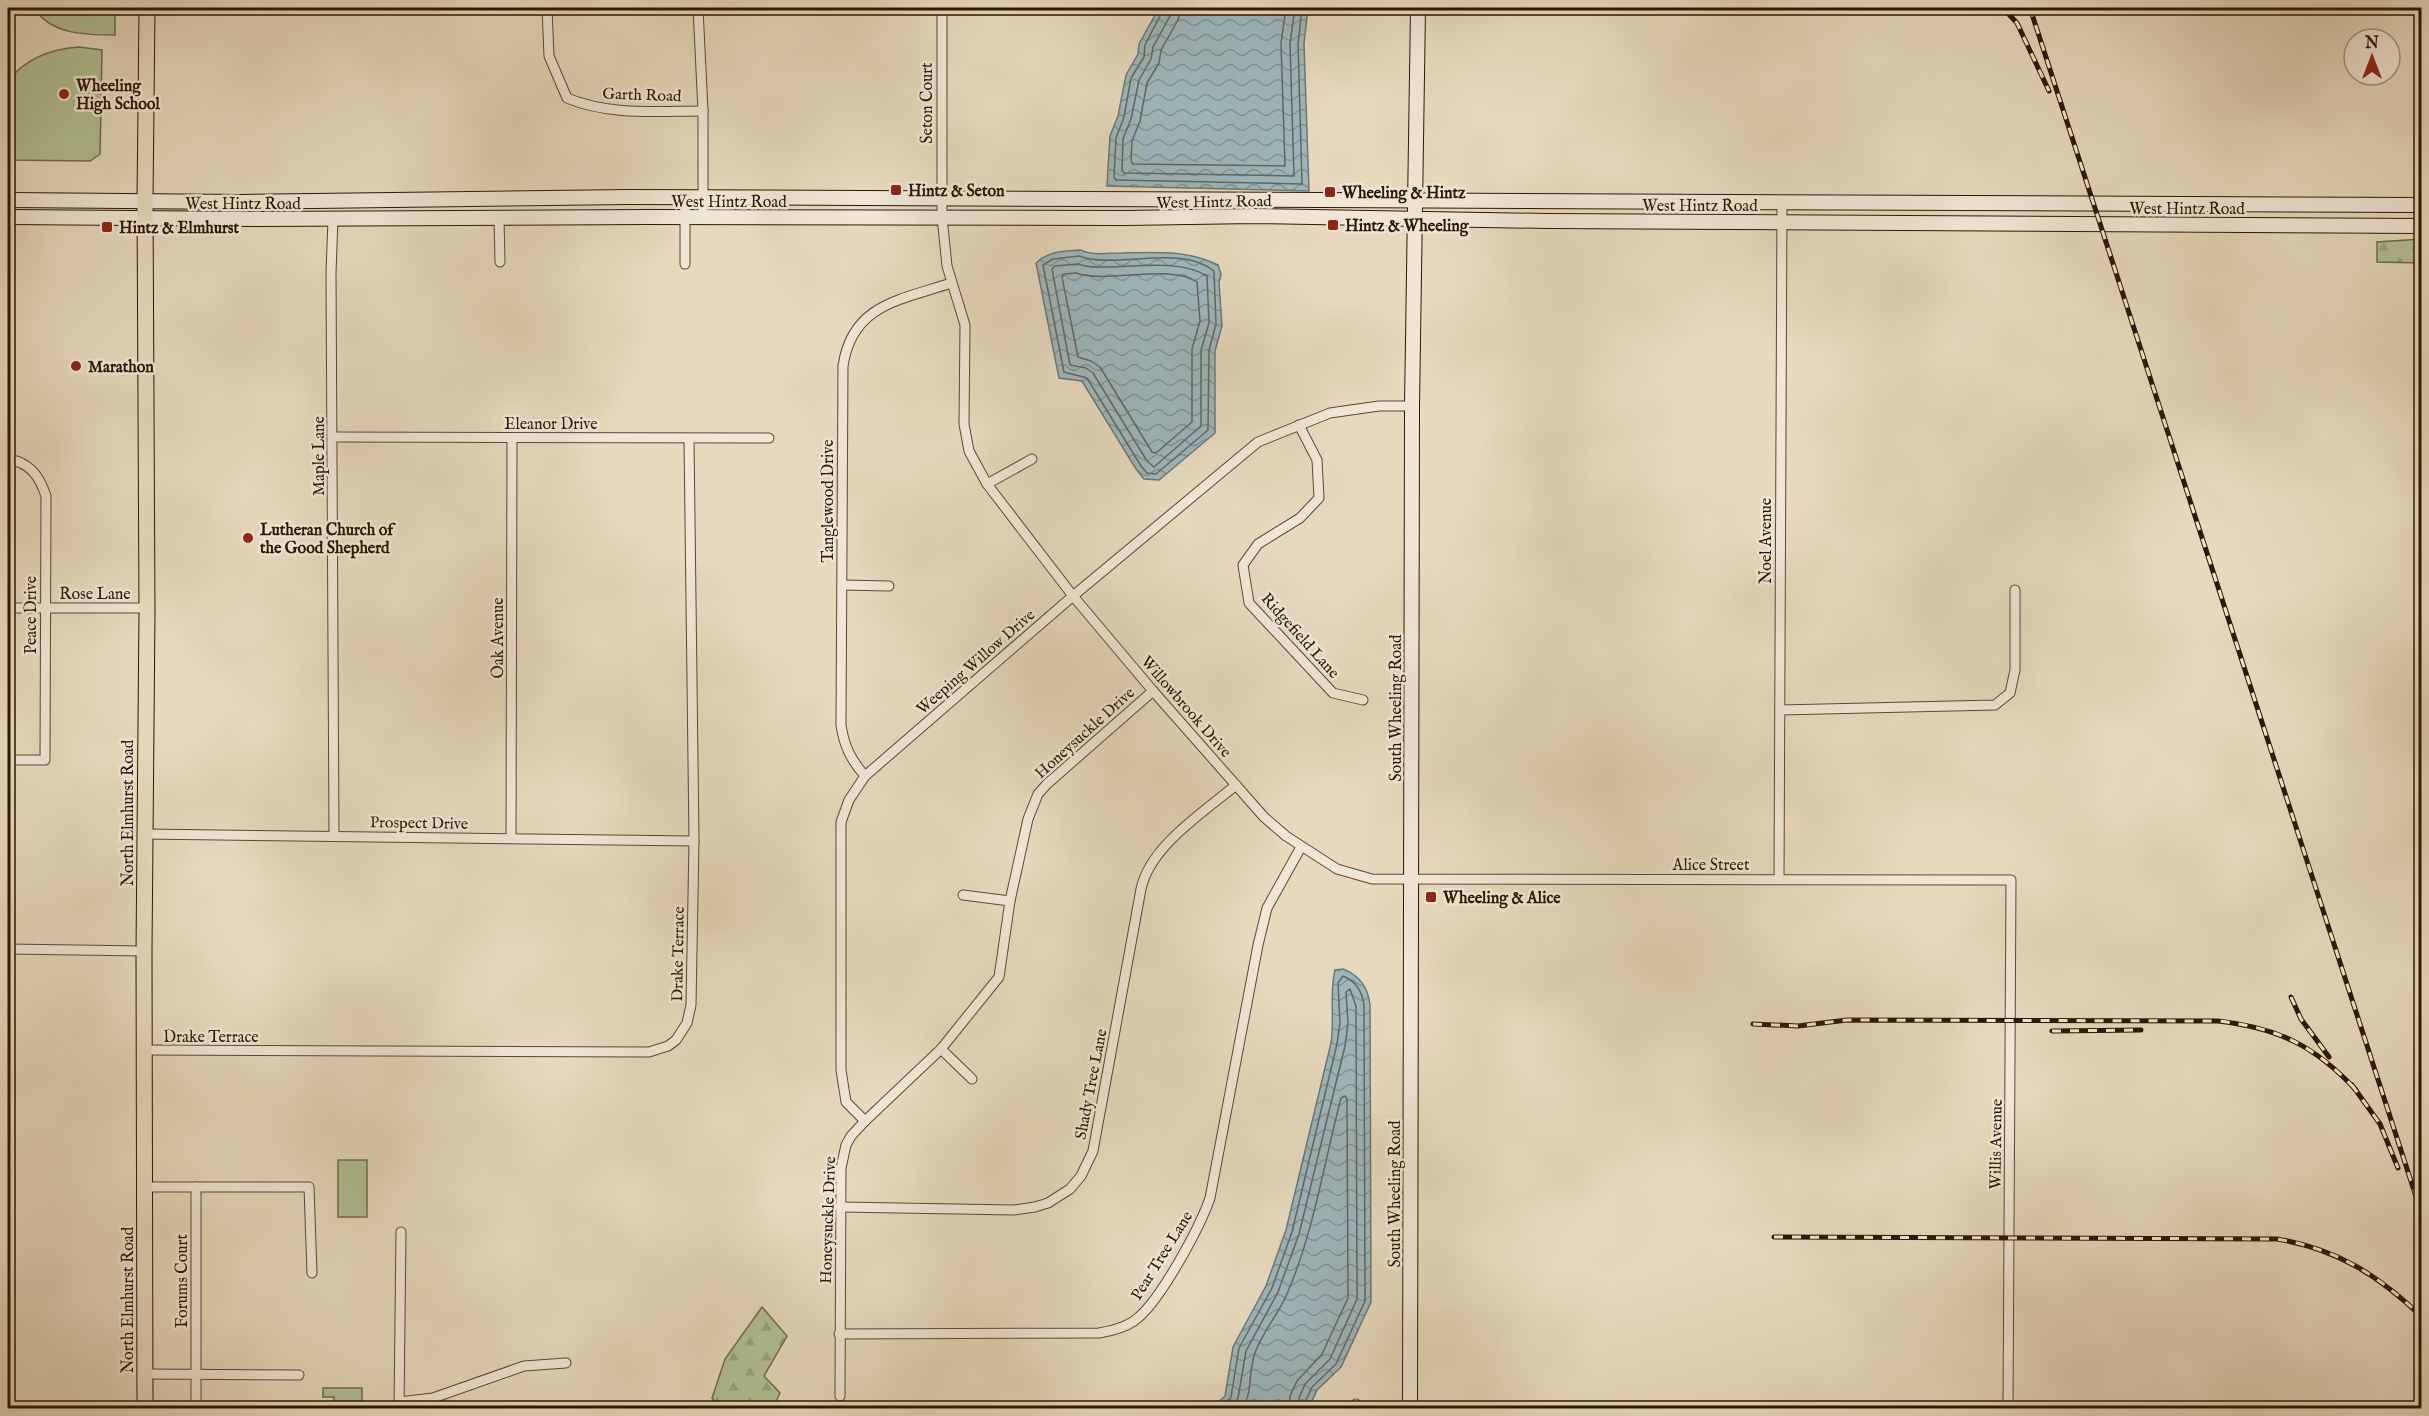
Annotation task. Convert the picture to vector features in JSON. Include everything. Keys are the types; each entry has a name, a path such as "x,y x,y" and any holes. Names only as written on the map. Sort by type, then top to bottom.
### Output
{"main road":[{"name":"North Elmhurst Road","path":"146,1408 144,834 147,8"},
{"name":"South Wheeling Road","path":"1410,1408 1412,406 1418,8"},
{"name":"West Hintz Road","path":"8,200 685,197 2421,205"},
{"name":"West Hintz Road","path":"8,217 1126,219 1254,216 2421,226"}],"street":[{"name":"Garth Road","path":"548,8 549,56 567,98 612,111 703,111"},
{"path":"698,8 703,111 703,217"},
{"name":"Seton Court","path":"941,199 942,8"},
{"path":"685,197 685,264"},
{"name":"Willowbrook Drive","path":"941,199 947,266 965,325 964,424 969,451 987,483 1073,596 1153,691 1270,822 1301,847 1337,869 1372,879 1411,880"},
{"name":"Noel Avenue","path":"1779,879 1782,203"},
{"path":"499,218 500,262"},
{"name":"Maple Lane","path":"333,219 331,273 334,836"},
{"name":"Tanglewood Drive","path":"865,776 851,758 843,737 841,707 843,366 845,352 855,331 867,316 876,310 951,283"},
{"name":"Weeping Willow Drive","path":"865,1121 846,1102 841,1070 841,822 849,800 865,776 1073,596 1258,442 1330,413 1379,406 1412,406"},
{"name":"Ridgefield Lane","path":"1299,425 1317,460 1319,498 1300,518 1258,544 1243,565 1249,603 1333,693 1363,700"},
{"name":"Eleanor Drive","path":"333,437 769,438"},
{"name":"Oak Avenue","path":"511,838 512,438"},
{"name":"Drake Terrace","path":"145,1050 650,1052 676,1040 690,1014 694,840 689,439"},
{"name":"Peace Drive","path":"8,459 28,466 35,472 46,496 45,760 8,760"},
{"path":"987,483 1032,459"},
{"path":"842,585 889,586"},
{"path":"1780,710 1995,705 2010,693 2015,670 2015,590"},
{"name":"Rose Lane","path":"8,608 146,608"},
{"name":"Honeysuckle Drive","path":"840,1396 840,1207 842,1157 846,1145 865,1121 941,1049 999,977 1010,901 1028,819 1038,794 1153,691"},
{"name":"Shady Tree Lane","path":"840,1207 1014,1210 1048,1203 1070,1189 1081,1176 1093,1151 1141,889 1148,868 1160,850 1236,785"},
{"name":"Prospect Drive","path":"144,834 694,840"},
{"name":"Pear Tree Lane","path":"839,1334 1099,1333 1124,1326 1144,1312 1203,1216 1210,1198 1267,908 1301,847"},
{"name":"Alice Street","path":"1411,880 2011,880"},
{"name":"Willis Avenue","path":"2007,1408 2011,880"},
{"path":"963,895 1010,901"},
{"path":"8,949 144,951"},
{"path":"941,1049 972,1079"},
{"path":"145,1187 309,1187 312,1273"},
{"name":"Forums Court","path":"196,1187 196,1408"},
{"path":"401,1232 399,1405 433,1398 524,1366 566,1363"},
{"path":"146,1374 299,1375"}],"green space":[{"path":"34,8 115,8 115,35 70,32 50,24"},
{"path":"79,47 102,50 100,154 90,161 8,160 8,81 22,67 39,56"},
{"path":"2421,239 2421,263 2377,262 2377,242"},
{"path":"338,1160 367,1160 367,1217 338,1217"},
{"path":"762,1307 787,1336 764,1376 780,1393 773,1408 720,1408 712,1398 725,1359"},
{"path":"323,1388 362,1388 362,1408 334,1408 334,1397 323,1397"}],"water":[{"path":"1159,8 1308,8 1304,44 1309,191 1107,186 1110,136 1118,116 1126,75 1138,54 1139,44"},
{"path":"1080,250 1095,254 1147,252 1183,254 1218,265 1221,274 1219,283 1222,326 1215,351 1215,433 1159,480 1144,479 1136,469 1082,381 1059,378 1036,263 1051,254"},
{"path":"1343,969 1362,983 1370,1005 1371,1302 1341,1367 1317,1390 1312,1401 1312,1408 1212,1408 1225,1396 1233,1347 1266,1286 1286,1230 1331,1043 1332,988 1335,970"}],"railway":[{"path":"2003,8 2017,23 2049,91"},
{"path":"2030,8 2422,1215"},
{"path":"2291,997 2301,1019 2329,1057"},
{"path":"1753,1024 1798,1026 1847,1020 2218,1021 2278,1034 2326,1062 2356,1090"},
{"path":"2052,1031 2141,1030"},
{"path":"2352,1085 2380,1124 2398,1168"},
{"path":"1774,1237 2277,1239 2319,1250 2356,1266 2389,1288 2422,1317"}],"place":[{"name":"Wheeling High School","path":"64,94"},
{"name":"Hintz & Seton","path":"896,190"},
{"name":"Wheeling & Hintz","path":"1330,192"},
{"name":"Hintz & Wheeling","path":"1333,225"},
{"name":"Hintz & Elmhurst","path":"107,227"},
{"name":"Marathon","path":"76,366"},
{"name":"Lutheran Church of the Good Shepherd","path":"248,538"},
{"name":"Wheeling & Alice","path":"1431,897"}]}
